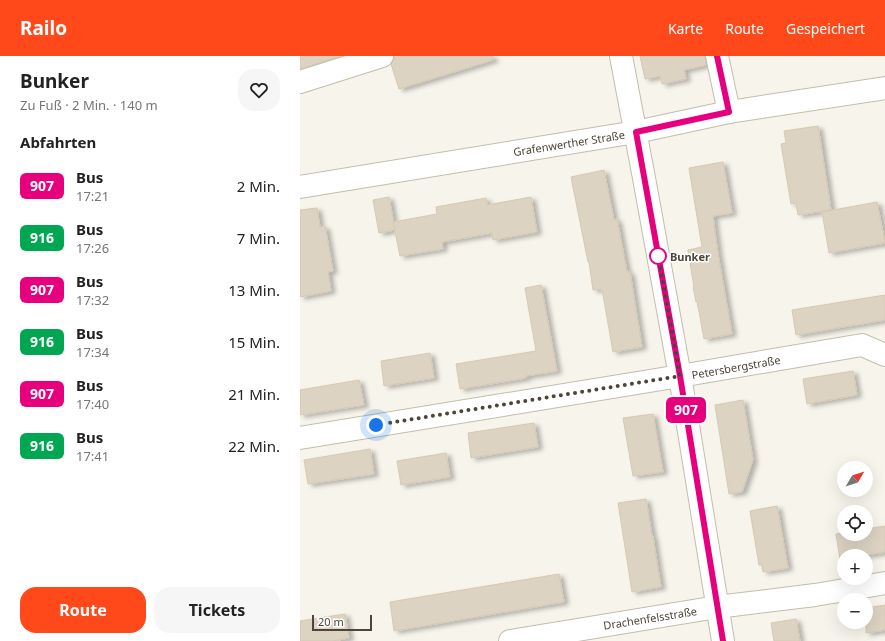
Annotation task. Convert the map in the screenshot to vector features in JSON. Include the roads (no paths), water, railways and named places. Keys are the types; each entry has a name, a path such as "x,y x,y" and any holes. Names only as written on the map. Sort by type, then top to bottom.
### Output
{"street":[{"path":"300,82 382,56"},
{"path":"621,56 680,376 723,641"},
{"path":"717,56 729,112"},
{"name":"Grafenwerther Straße","path":"300,186 636,132 729,112 885,88"},
{"name":"Petersbergstraße","path":"300,438 862,345 885,355"},
{"name":"Drachenfelsstraße","path":"510,641 717,606 815,595 885,583"}],"place":[{"name":"Bunker","path":"658,256"}]}
